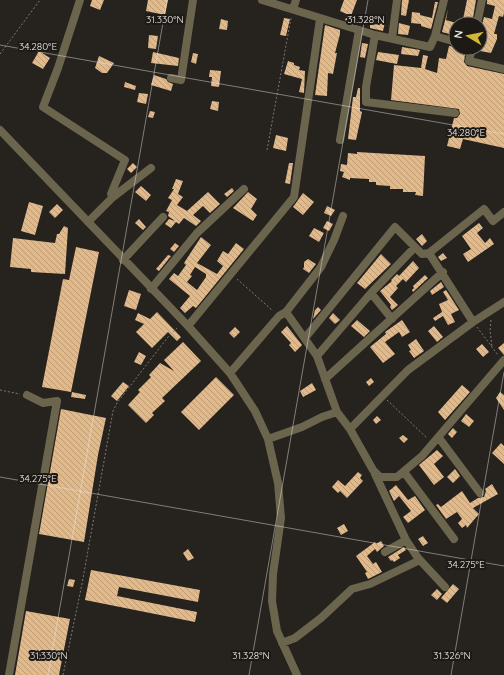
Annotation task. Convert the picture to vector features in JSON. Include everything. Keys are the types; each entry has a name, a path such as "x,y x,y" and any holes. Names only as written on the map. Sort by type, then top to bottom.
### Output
{"street":[{"path":"80,0 58,68 43,107 125,160 111,194 113,197"},
{"path":"171,78 180,80 193,0"},
{"path":"262,0 375,35 430,47 435,36 444,0"},
{"path":"293,9 296,0"},
{"path":"392,38 397,0"},
{"path":"479,16 482,0"},
{"path":"186,324 232,275 294,197 320,19"},
{"path":"340,140 358,30"},
{"path":"375,35 366,87 366,102 455,112"},
{"path":"435,36 448,40"},
{"path":"470,56 469,61 504,68"},
{"path":"0,130 186,324 230,372 247,399 268,439 278,483 281,518 273,574 272,601 277,631 297,675"},
{"path":"88,222 113,197 151,168"},
{"path":"151,289 197,233 244,190"},
{"path":"305,338 395,227 422,254 429,253 484,209 492,221 504,212"},
{"path":"230,372 282,314 321,267 334,240 343,216"},
{"path":"123,260 163,217"},
{"path":"317,356 371,292 415,247"},
{"path":"429,253 443,272 473,322"},
{"path":"325,380 443,272"},
{"path":"371,292 392,319"},
{"path":"350,429 408,370 473,322 504,302"},
{"path":"282,314 305,338 317,356 337,412 350,429 373,470 406,540 420,560 445,587"},
{"path":"373,470 380,477 386,478 397,477 404,472 436,441 503,362"},
{"path":"9,675 57,401 43,403 27,395"},
{"path":"268,439 302,427 322,417 337,412"},
{"path":"436,441 480,493"},
{"path":"404,472 454,539"},
{"path":"385,552 406,540"},
{"path":"282,644 295,638 321,618 352,588 370,584 420,560"}],"path":[{"path":"0,54 40,0"},
{"path":"267,150 293,9"},
{"path":"232,275 282,314"},
{"path":"492,310 490,330 492,347"},
{"path":"473,322 503,362"},
{"path":"63,675 82,584 113,411 117,403 168,337 186,324"},
{"path":"0,390 27,395"},
{"path":"382,395 436,441"}],"building":[{"path":"92,0 104,0 100,10 90,6"},
{"path":"148,0 168,0 165,15 146,11"},
{"path":"344,0 357,0 351,16 340,11"},
{"path":"402,0 409,0 406,16 401,15"},
{"path":"467,0 476,0 473,16 464,16"},
{"path":"487,0 504,0 504,13 503,17 499,16 494,34 497,34 497,39 491,53 488,52 488,18 492,19 495,6 487,4"},
{"path":"435,2 438,2 431,29 421,26 421,24 411,23 412,12 420,13 420,15 432,18"},
{"path":"448,9 446,20 448,21 448,34 442,32"},
{"path":"347,16 359,23 359,24 345,20"},
{"path":"284,18 290,19 286,36 280,35"},
{"path":"221,19 228,21 227,30 219,29"},
{"path":"379,21 385,22 383,31 370,28 370,25 379,24"},
{"path":"399,23 410,26 408,35 398,34"},
{"path":"325,25 340,30 335,53 337,53 333,74 328,73 327,96 315,95"},
{"path":"149,35 158,36 156,49 148,48"},
{"path":"362,43 368,44 365,58 360,57"},
{"path":"402,47 420,50 418,56 401,54"},
{"path":"448,50 448,56 465,56 464,62 467,66 504,74 504,148 463,139 460,149 447,146 454,118 457,118 460,114 459,109 391,100 394,65 421,68 423,55 428,56 425,69 437,73 439,58 446,59"},
{"path":"39,51 50,58 43,69 32,63"},
{"path":"153,52 179,58 178,66 151,63"},
{"path":"378,52 399,55 397,64 376,60"},
{"path":"193,53 198,54 196,64 191,62"},
{"path":"99,56 114,63 107,73 102,73 95,68"},
{"path":"288,61 300,67 299,70 305,71 304,93 299,92 302,79 284,74"},
{"path":"210,70 221,71 219,87 211,86 212,77 209,77"},
{"path":"154,75 166,79 168,82 173,84 171,91 151,85"},
{"path":"125,82 136,86 135,90 124,87"},
{"path":"358,88 360,88 360,111 362,112 356,140 348,139 353,97 356,97"},
{"path":"139,93 148,94 146,104 137,102"},
{"path":"212,101 219,102 218,111 210,109"},
{"path":"150,111 155,112 153,118 148,117"},
{"path":"276,135 288,138 286,151 273,148"},
{"path":"357,152 425,156 423,196 415,195 416,192 403,192 403,189 390,189 390,186 376,185 376,182 369,182 369,179 350,178 350,180 342,177 344,172 340,171 341,164 347,165 348,153 357,154"},
{"path":"133,163 137,167 131,173 127,169"},
{"path":"289,163 293,163 290,184 285,183"},
{"path":"176,179 183,181 178,194 183,197 177,205 187,211 208,192 220,204 210,213 203,206 193,215 201,221 196,226 184,218 179,224 176,222 171,228 165,224 169,219 175,221 168,216 169,212 166,211 172,200 168,198 174,189 172,189"},
{"path":"141,186 151,195 146,201 135,192"},
{"path":"232,188 234,191 227,197 224,194"},
{"path":"248,192 257,199 251,209 257,215 253,221 233,208"},
{"path":"303,193 314,202 303,215 293,207"},
{"path":"29,202 43,206 35,235 21,231"},
{"path":"57,204 63,210 55,218 49,212"},
{"path":"327,206 335,210 331,216 324,213"},
{"path":"139,219 146,227 143,230 135,223"},
{"path":"327,221 333,224 329,231 323,228"},
{"path":"479,223 483,228 477,233 485,243 490,238 494,244 468,262 463,254 471,249 462,236"},
{"path":"64,226 68,228 65,274 31,272 31,269 10,267 13,238 55,243 57,234 59,234"},
{"path":"314,228 324,233 319,242 309,236"},
{"path":"422,234 427,241 422,246 416,239"},
{"path":"201,237 211,245 197,263 217,274 223,266 217,261 223,251 228,254 236,243 244,249 196,308 193,306 185,313 180,308 190,296 169,279 174,273 178,276 186,265 184,263","holes":["195,267 206,274 206,277 197,290 187,282 192,276 190,275"]},
{"path":"175,243 179,246 174,252 170,249"},
{"path":"76,247 99,252 71,392 42,387 63,279 69,280"},
{"path":"443,253 447,258 441,261 438,257"},
{"path":"381,254 391,264 365,289 357,283"},
{"path":"168,255 171,256 159,271 156,269"},
{"path":"308,259 316,264 309,273 303,269 304,262"},
{"path":"413,261 419,268 406,282 403,279 396,286 398,288 390,297 398,305 392,310 390,307 391,305 380,291 392,281 391,280 397,274 399,276"},
{"path":"425,275 428,278 413,292 413,286"},
{"path":"441,282 444,287 432,295 430,291"},
{"path":"129,290 141,294 136,310 124,306"},
{"path":"446,290 459,310 451,314 455,322 448,325 443,316 435,321 433,318 442,312 439,304 448,300 443,292"},
{"path":"318,307 321,310 313,319 315,310"},
{"path":"157,312 181,337 177,341 168,332 152,348 136,332 144,324 135,320 138,313 150,319"},
{"path":"333,313 340,320 335,324 329,318"},
{"path":"357,320 370,331 364,337 351,326"},
{"path":"402,320 410,332 402,337 399,332 385,342 395,354 383,363 370,347 386,334 385,332"},
{"path":"287,326 302,345 295,352 289,345 291,343 281,332"},
{"path":"434,326 443,337 437,342 428,331"},
{"path":"235,327 240,332 234,338 229,333"},
{"path":"416,339 424,351 414,358 409,351 411,350 408,345"},
{"path":"183,342 201,361 162,398 165,401 152,413 154,415 146,423 128,405 140,392 138,390 151,377 149,375 160,363 174,371 164,360"},
{"path":"504,343 504,355 498,348"},
{"path":"482,344 489,352 483,357 476,349"},
{"path":"139,352 146,356 141,365 134,362"},
{"path":"216,377 234,395 199,430 181,412"},
{"path":"371,378 374,382 369,386 366,382"},
{"path":"123,382 129,386 117,401 111,396"},
{"path":"312,383 316,390 303,397 300,391"},
{"path":"462,385 470,392 445,420 438,412"},
{"path":"72,392 86,395 85,399 71,397"},
{"path":"500,392 504,395 504,410 496,398"},
{"path":"61,409 106,418 98,455 84,542 39,534"},
{"path":"466,414 474,421 469,427 461,421"},
{"path":"377,416 381,420 376,424 373,420"},
{"path":"453,428 457,432 452,438 448,434"},
{"path":"403,435 408,439 404,443 399,438"},
{"path":"501,443 504,446 504,464 492,453"},
{"path":"437,450 443,456 434,464 444,477 434,485 419,465"},
{"path":"455,469 460,476 453,483 447,477"},
{"path":"358,472 362,475 360,478 363,481 347,498 340,491 338,493 332,487 338,480 345,486"},
{"path":"492,484 498,494 473,508 479,514 467,528 466,525 462,528 458,523 462,519 457,512 446,519 436,505 438,504 441,507 462,491 470,503 478,498 484,497 486,491 485,489"},
{"path":"396,485 408,500 415,496 425,510 408,523 403,517 411,511 399,496 394,501 389,491"},
{"path":"344,524 348,531 341,535 337,528"},
{"path":"423,536 428,543 423,546 418,539"},
{"path":"381,541 384,546 377,552 375,549 367,556 373,564 376,562 382,572 368,579 365,573 367,572 356,556 375,542 376,544"},
{"path":"404,547 406,550 398,555 400,558 394,562 392,560 391,561 388,557"},
{"path":"188,549 194,558 188,561 183,553"},
{"path":"91,570 200,590 198,602 119,587 117,596 197,612 195,622 85,600"},
{"path":"69,579 75,580 73,587 67,586"},
{"path":"453,584 459,589 447,603 441,598"},
{"path":"437,589 442,594 437,600 431,595"},
{"path":"26,611 70,619 59,675 15,675"}]}
